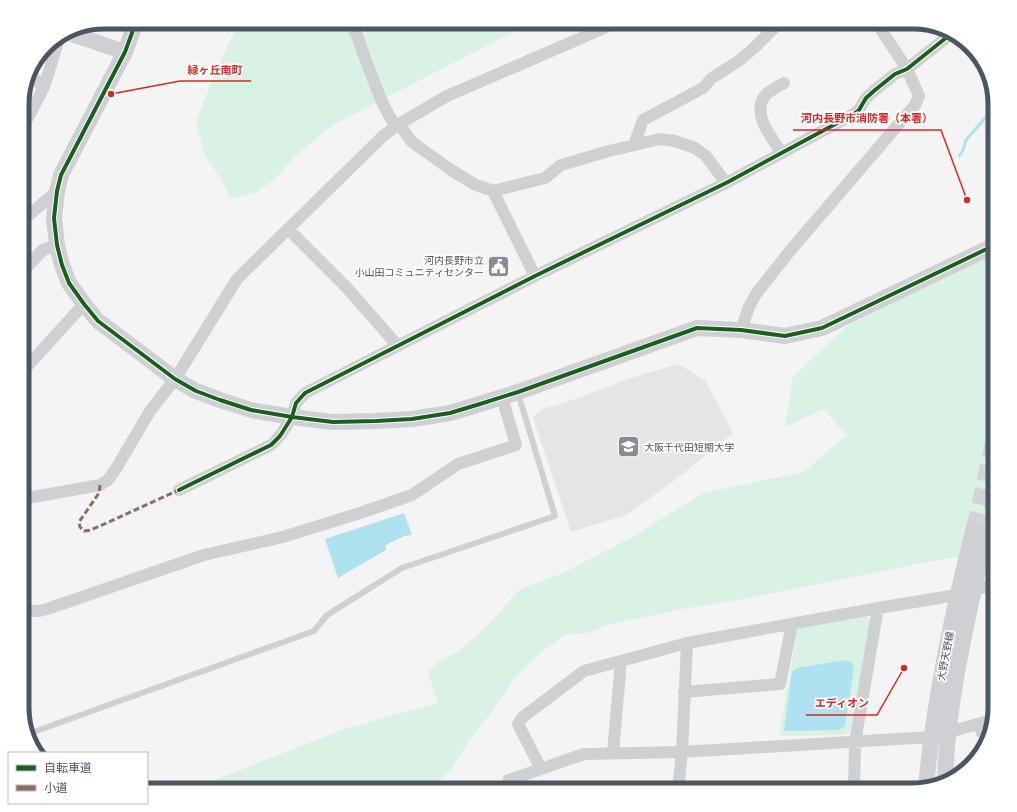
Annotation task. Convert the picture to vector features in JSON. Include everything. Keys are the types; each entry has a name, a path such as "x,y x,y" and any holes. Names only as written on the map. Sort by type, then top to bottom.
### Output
{"street":[{"path":"133,29 125,52 61,175 57,191 54,218 57,245 62,265 70,283 98,321 175,379 196,391 251,410 333,422 376,422 412,419 450,413 518,392 697,328 741,330 785,336 822,328 988,248"},
{"path":"355,29 382,101 398,126 412,142 451,170 476,185 493,191 545,178 561,165 609,150 660,139 675,141 695,148 706,156 726,183"},
{"path":"29,497 100,485 108,480 150,411 175,379 237,279 383,136 447,96 602,29"},
{"path":"634,145 643,120 703,88 712,78 740,60 773,29"},
{"path":"741,330 749,307 756,294 789,252 915,104 919,96 907,69 881,29"},
{"path":"76,35 125,52"},
{"path":"179,490 271,445 280,436 292,417 296,403 305,394 535,276 726,183 854,114 859,110 866,98 896,74 907,69 947,38"},
{"path":"29,116 44,87 57,46"},
{"path":"34,78 44,87"},
{"path":"782,153 762,121 760,112 763,97 784,83"},
{"path":"29,215 57,191"},
{"path":"493,191 535,276"},
{"path":"288,229 346,288 398,346"},
{"path":"29,265 43,250 57,245"},
{"path":"29,364 84,304"},
{"path":"29,611 39,612 204,555 283,537 412,495 458,464 516,445 502,397"},
{"name":"大野天野線","path":"926,782 931,737 957,595 980,530 974,590 947,734 945,775"},
{"path":"974,590 988,586"},
{"path":"541,769 518,724 523,717 584,670 687,643 957,595"},
{"path":"854,783 855,742 878,608"},
{"path":"684,692 780,684 792,624"},
{"path":"679,783 682,752 687,643"},
{"path":"613,753 621,661"},
{"path":"510,783 509,780 584,754 682,752 855,742 874,736 931,737 978,729 987,724"}],"lane":[{"path":"34,732 314,631 327,615 402,568 556,516 518,392"}],"shaded area":[{"name":"大阪千代田短期大学","path":"678,364 705,380 733,433 675,480 626,515 571,532 533,418 540,410 575,399 631,378"}],"green space":[{"path":"236,29 519,29 333,125 296,155 274,180 256,192 230,199 222,181 204,154 196,120"},
{"path":"988,254 988,551 749,598 682,609 608,625 587,633 566,635 542,651 513,680 487,718 468,742 452,768 437,783 207,783 347,728 438,703 428,673 436,663 459,651 488,625 520,589 561,574 640,533 704,493 804,472 846,435 824,409 785,427 793,377 847,326"},
{"path":"866,615 872,621 865,649 850,732 844,735 779,736 797,632 802,626"}],"water":[{"path":"404,513 412,535 404,536 386,545 386,550 338,578 325,539"},
{"path":"845,660 851,662 854,668 845,726 839,730 784,730 792,672 797,668"}],"waterway":[{"path":"959,156 963,150 966,140 988,114"}],"tunnel":[{"path":"974,528 988,466"},
{"path":"986,533 988,525"}],"marked path":[{"path":"100,485 99,493 79,522 80,527 84,531 91,530 179,490"}],"cycle path":[{"path":"133,29 125,52 61,175 57,191 54,218 57,245 62,265 69,283 98,321 175,379 196,391 251,410 333,422 412,419 450,413 518,392 697,328 741,330 785,336 822,328 988,248"},
{"path":"179,490 271,445 280,436 292,417 296,403 305,393 535,276 726,183 854,114 859,110 866,98 875,90 895,74 907,69 946,37"}],"place":[{"name":"緑ヶ丘南町","path":"111,94"},
{"name":"河内長野市消防署（本署）","path":"967,200"},
{"name":"河内長野市立 小山田コミュニティセンター","path":"499,266"},
{"name":"大阪千代田短期大学","path":"629,447"},
{"name":"エディオン","path":"904,668"}]}
